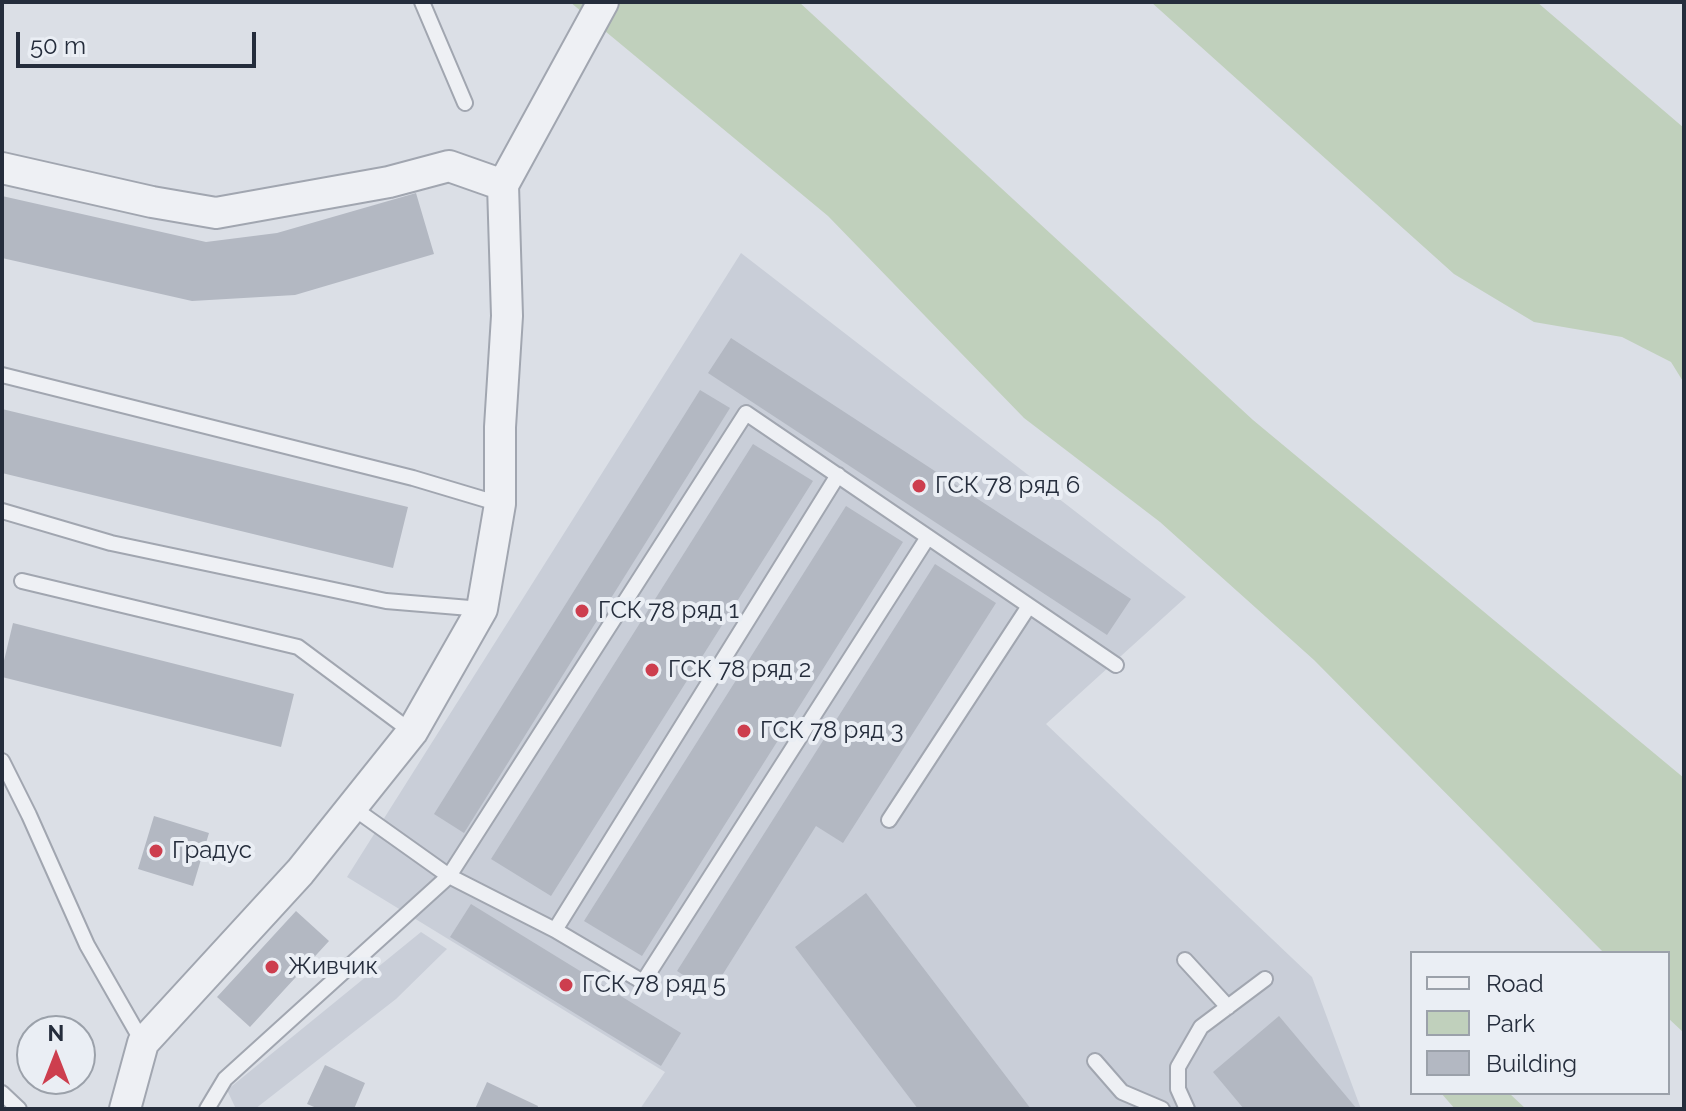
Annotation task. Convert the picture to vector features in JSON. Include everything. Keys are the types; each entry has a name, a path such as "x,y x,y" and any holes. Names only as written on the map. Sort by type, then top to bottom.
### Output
{"street":[{"path":"125,1109 143,1043 300,872 412,732 482,609 500,504 500,427 507,316 503,185 603,2"},
{"path":"2,168 152,202 216,213 389,182 449,166 503,185"}],"lane":[{"path":"422,2 465,103"},
{"path":"2,375 413,478 500,504"},
{"path":"207,1109 225,1079 449,876 746,413 1116,665"},
{"path":"555,930 838,475"},
{"path":"2,511 111,543 386,601 482,609"},
{"path":"352,807 449,876 555,930 643,982 928,537"},
{"path":"22,581 298,647 412,732"},
{"path":"889,820 1029,606"},
{"path":"2,761 87,945 143,1043"},
{"path":"1185,960 1228,1007"},
{"path":"1187,1109 1178,1089 1178,1067 1201,1027 1265,979"},
{"path":"1095,1061 1122,1092 1162,1109"},
{"path":"2,1093 19,1109"}],"shaded area":[{"path":"741,253 1186,597 1046,724 1312,977 1361,1109 640,1109 665,1072 347,877"},
{"path":"421,932 447,949 396,999 255,1109 236,1109 227,1090"}],"green space":[{"path":"570,2 799,2 1253,420 1684,778 1684,1033 1670,1020 1670,951 1602,951 1314,660 1160,522 1024,418 828,216"},
{"path":"1151,2 1537,2 1684,128 1684,383 1671,362 1622,337 1534,322 1454,274"},
{"path":"1443,1095 1511,1095 1526,1109 1455,1109"}],"building":[{"path":"416,193 434,254 295,295 192,301 2,258 2,196 206,242 277,233"},
{"name":"ГСК 78 ряд 6","path":"731,338 1131,599 1107,635 708,373"},
{"name":"ГСК 78 ряд 1","path":"700,390 730,408 464,833 434,814"},
{"path":"2,409 408,507 393,568 2,473"},
{"name":"ГСК 78 ряд 2","path":"753,444 813,481 551,896 491,859"},
{"name":"ГСК 78 ряд 3","path":"846,506 903,542 642,956 584,921"},
{"path":"935,564 996,603 843,843 816,826 711,993 677,971"},
{"path":"13,623 294,694 281,747 2,677"},
{"path":"154,816 209,833 193,886 138,869"},
{"path":"866,893 1031,1109 918,1109 795,947"},
{"name":"ГСК 78 ряд 5","path":"471,904 681,1033 661,1066 450,937"},
{"path":"296,911 329,941 250,1027 217,997"},
{"path":"1279,1016 1357,1109 1244,1109 1213,1072"},
{"path":"325,1065 365,1083 354,1109 319,1109 307,1104"},
{"path":"487,1082 538,1106 537,1109 475,1109"}],"place":[{"name":"ГСК 78 ряд 6","path":"919,486"},
{"name":"ГСК 78 ряд 1","path":"582,611"},
{"name":"ГСК 78 ряд 2","path":"652,670"},
{"name":"ГСК 78 ряд 3","path":"744,731"},
{"name":"Градус","path":"156,851"},
{"name":"Живчик","path":"272,967"},
{"name":"ГСК 78 ряд 5","path":"566,985"}]}
